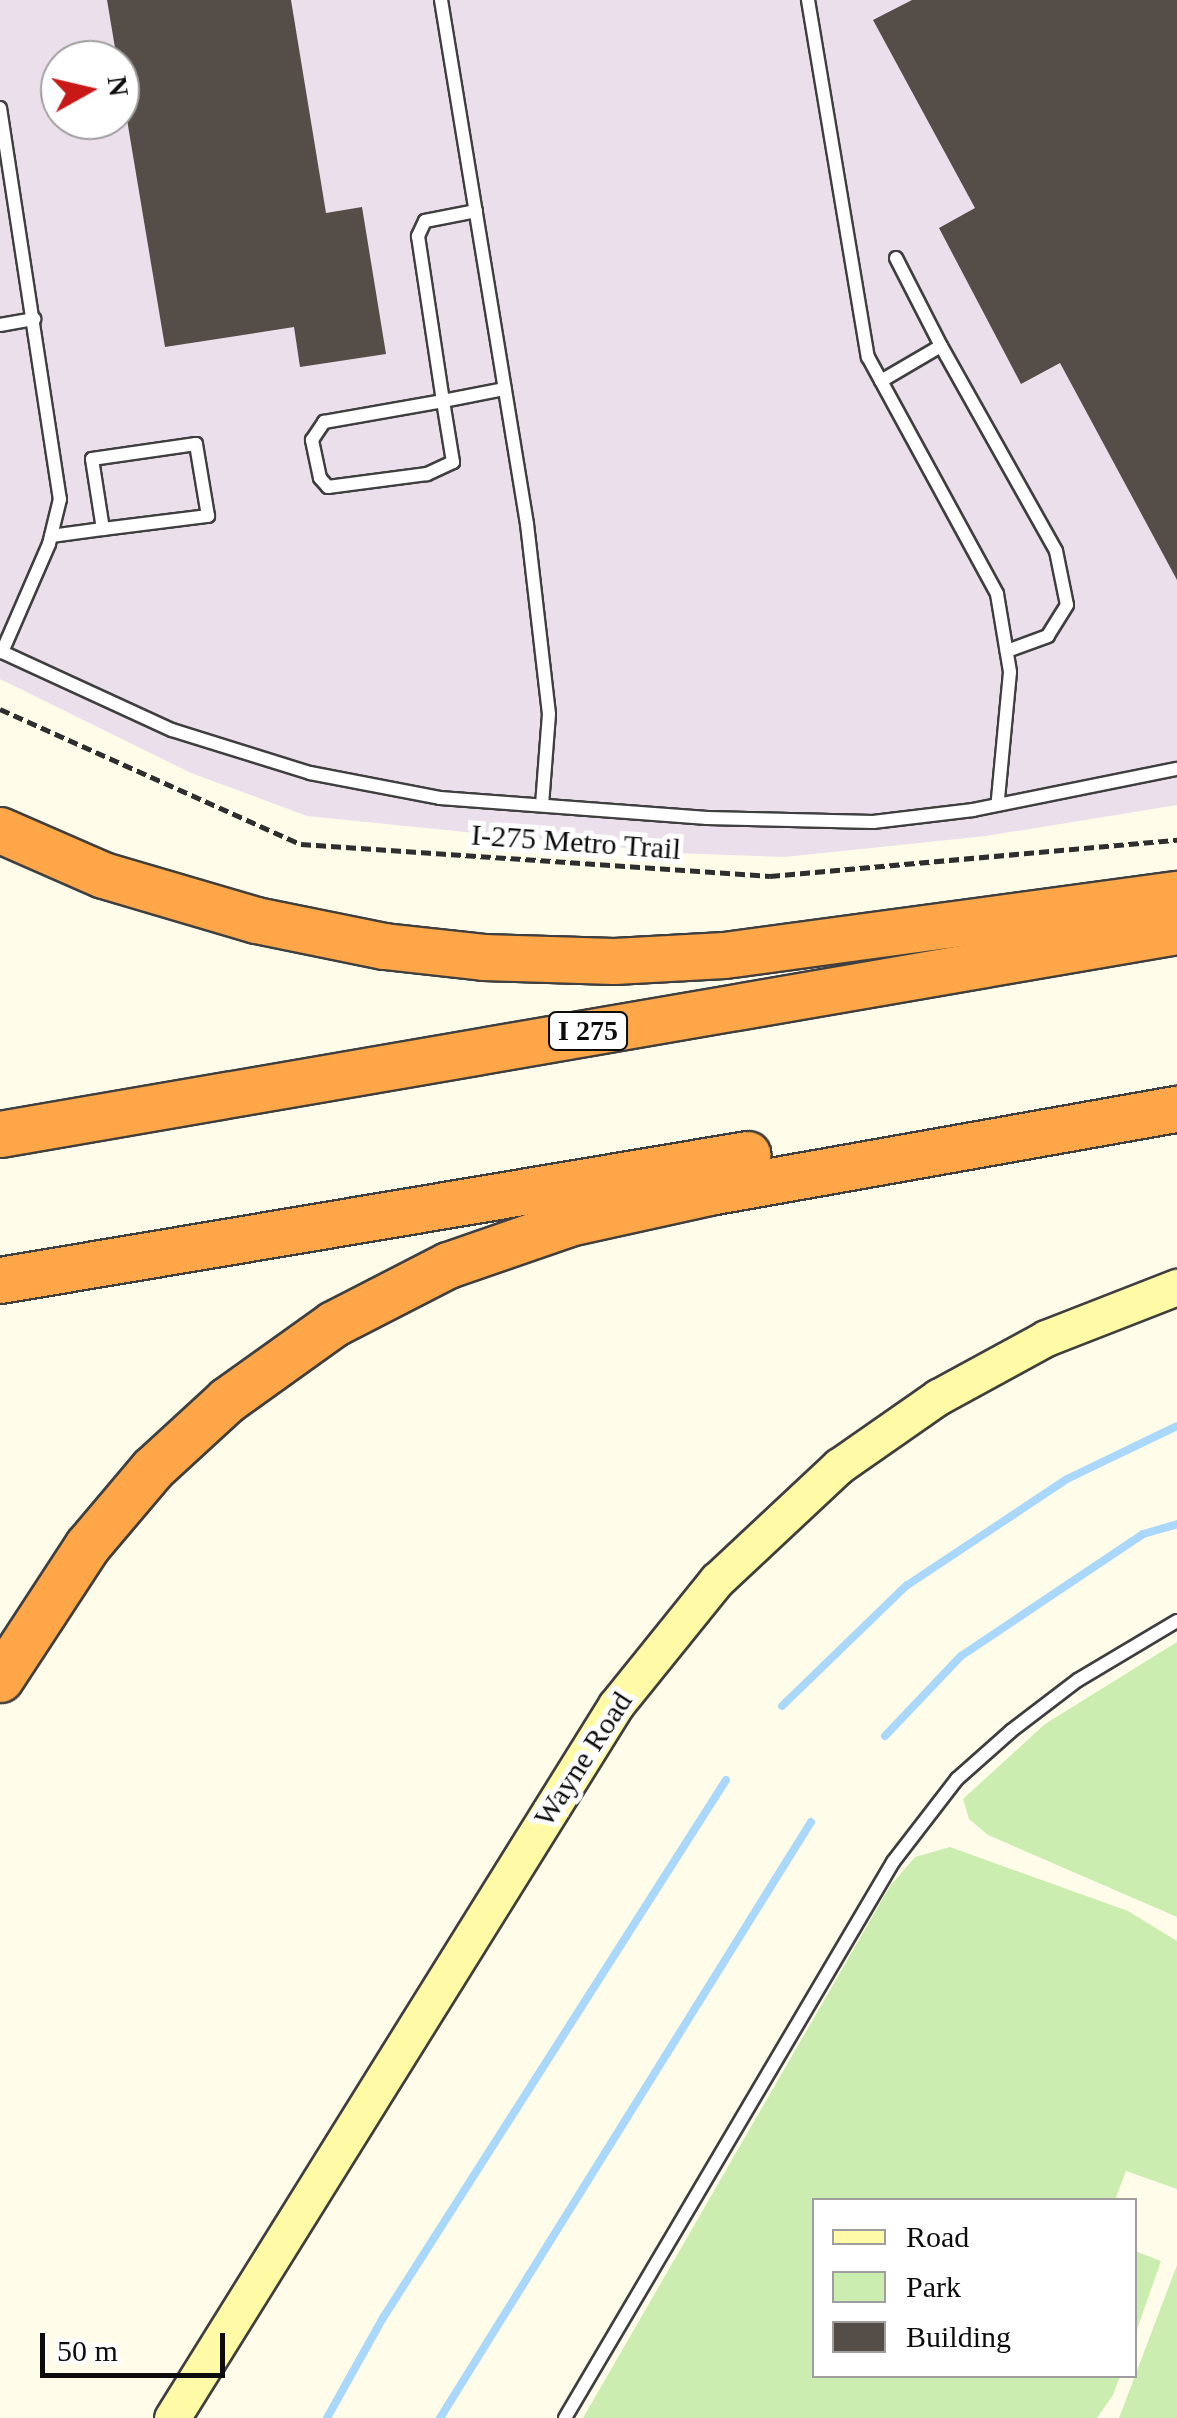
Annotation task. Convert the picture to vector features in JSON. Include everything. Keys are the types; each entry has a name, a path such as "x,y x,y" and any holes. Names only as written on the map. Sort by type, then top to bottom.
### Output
{"highway":[{"path":"0,830 103,875 256,920 384,946 483,957 614,961 724,954 1177,894"},
{"name":"I 275","path":"0,1134 1177,931"},
{"path":"0,1280 1177,1082"},
{"path":"0,1679 87,1546 152,1469 227,1400 333,1324 448,1266 569,1223 709,1192 1177,1109"}],"main road":[{"name":"Wayne Road","path":"172,2418 616,1705 717,1580 839,1466 938,1397 1046,1338 1177,1287"}],"lane":[{"path":"441,0 505,389 549,714 542,805"},
{"path":"808,0 868,358 996,594 1006,651 998,800"},
{"path":"0,108 58,462 52,536 1,651 172,730 310,773 440,798 874,822 973,810 998,800 1177,768"},
{"path":"476,211 425,221 418,236 443,400 450,467 328,486 320,478 312,440 324,422 443,400 505,389"},
{"path":"896,258 1056,551 1067,606 1048,636 1006,651"},
{"path":"0,325 34,320"},
{"path":"881,381 941,346"},
{"path":"52,536 103,530 208,516 196,444 92,459 103,530"},
{"path":"566,2418 893,1862 957,1780 1011,1731 1078,1680 1177,1621"}],"path":[{"name":"I-275 Metro Trail","path":"0,709 300,844 770,876 1177,840"}],"shaded area":[{"path":"0,0 1177,0 1177,805 986,836 785,857 674,853 307,816 191,773 0,679"}],"green space":[{"path":"1177,1642 1177,1917 988,1835 969,1819 963,1799 1045,1724"},
{"path":"950,1847 1128,1911 1177,1941 1177,2189 1126,2171 1116,2198 812,2198 812,2378 1119,2378 1113,2395 1097,2418 583,2418 890,1886 915,1857"},
{"path":"1137,2252 1161,2261 1137,2329"},
{"path":"1177,2265 1177,2418 1119,2418"}],"building":[{"path":"107,0 291,0 326,213 362,207 386,354 300,367 294,327 165,347 130,140 140,140 140,40 114,40"},
{"path":"912,0 1177,0 1177,580 1060,363 1021,384 939,228 975,208 873,20"}],"waterway":[{"path":"782,1706 906,1586 1067,1479 1177,1426"},
{"path":"885,1736 961,1656 1143,1534 1177,1524"},
{"path":"327,2418 383,2318 726,1780"},
{"path":"440,2418 811,1822"}]}
